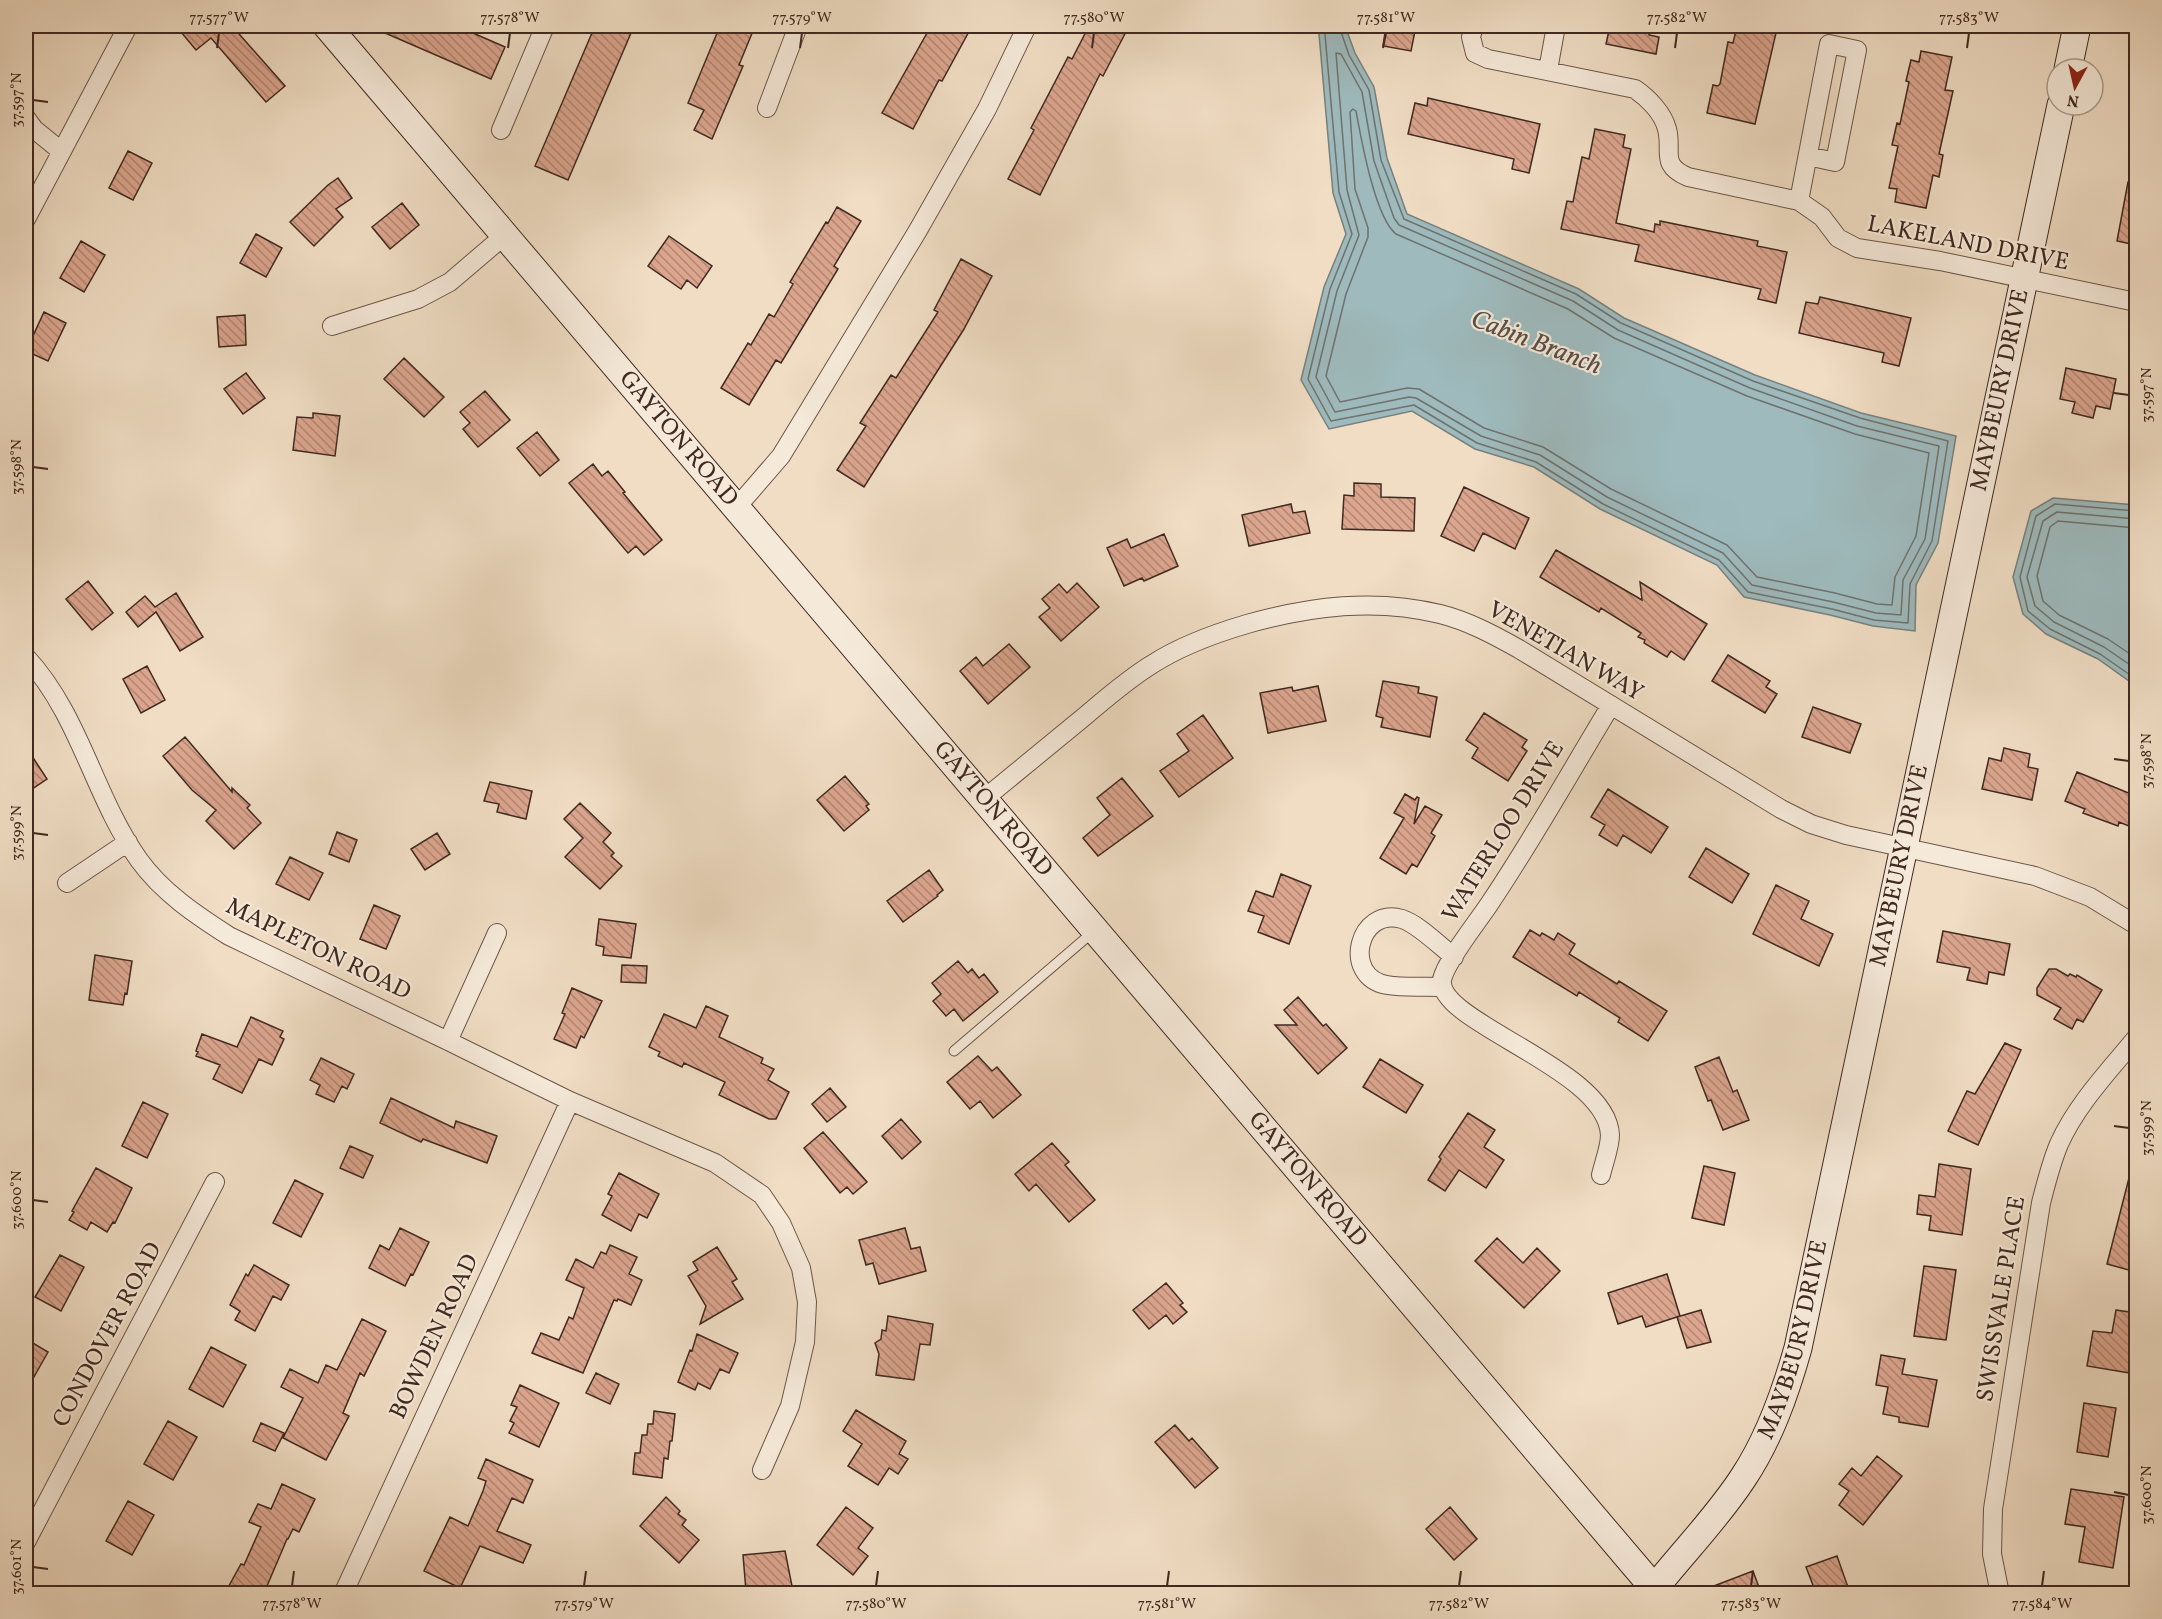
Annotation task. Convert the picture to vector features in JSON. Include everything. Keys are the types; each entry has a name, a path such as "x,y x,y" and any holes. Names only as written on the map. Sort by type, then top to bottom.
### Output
{"street":[{"path":"26,219 128,26"},
{"name":"GAYTON ROAD","path":"327,26 1654,1592"},
{"path":"501,130 544,26"},
{"path":"767,108 798,26"},
{"path":"736,508 781,456 910,243 987,109 1027,26"},
{"name":"LAKELAND DRIVE","path":"1474,26 1471,37 1475,53 1488,59 1635,89 1662,117 1668,130 1668,158 1680,174 1799,201 1822,217 1838,238 1857,248 1940,261 2136,302"},
{"path":"1548,70 1556,26"},
{"path":"2071,57 2077,26"},
{"path":"1799,201 1829,44 1857,50 1835,162 1808,156"},
{"name":"MAYBEURY DRIVE","path":"1654,1592 1743,1478 1768,1434 1787,1387 1801,1337 2059,117"},
{"path":"26,118 34,129 61,151"},
{"path":"332,326 418,299 450,282 505,235"},
{"name":"VENETIAN WAY","path":"984,800 1124,684 1152,664 1185,646 1220,632 1280,615 1352,604 1381,605 1442,615 1476,626 1519,649 1780,809 1810,824 1846,835 2035,876 2090,897 2136,925"},
{"name":"MAPLETON ROAD","path":"26,657 48,685 75,731 128,842 139,860 163,887 200,918 229,936 570,1101 715,1163 762,1195 781,1223 801,1268 807,1302 805,1342 790,1406 762,1470"},
{"name":"WATERLOO DRIVE","path":"1442,987 1444,973 1491,902 1611,705"},
{"path":"67,883 128,842"},
{"path":"1454,957 1410,922 1402,919 1384,918 1367,930 1360,941 1359,957 1362,967 1372,979 1386,985 1442,987 1449,1000 1465,1012 1558,1070 1593,1099 1601,1110 1610,1135 1601,1175"},
{"path":"448,1041 497,933"},
{"name":"SWISSVALE PLACE","path":"2000,1593 1992,1554 1993,1509 2041,1203 2050,1167 2060,1142 2081,1106 2136,1038"},
{"name":"BOWDEN ROAD","path":"343,1593 570,1101"},
{"name":"CONDOVER ROAD","path":"26,1542 215,1182"}],"lane":[{"path":"954,1051 1095,930"}],"water":[{"name":"Cabin Branch","path":"1321,26 1345,26 1355,53 1374,87 1387,158 1407,214 1579,289 1624,318 1755,375 1861,413 1956,436 1938,543 1916,585 1915,631 1873,626 1744,597 1717,565 1600,509 1534,467 1475,449 1412,411 1329,429 1301,380 1324,287 1346,234 1333,193 1319,34"},
{"path":"2053,498 2136,505 2136,686 2098,659 2046,634 2023,614 2013,577 2031,511"}],"building":[{"path":"176,26 232,26 285,86 266,102 211,38 196,50"},
{"path":"369,26 457,26 505,47 491,79"},
{"path":"595,26 634,26 568,180 535,166"},
{"path":"720,26 755,26 739,65 743,66 712,139 694,130 704,110 688,103"},
{"path":"931,26 972,26 913,129 882,113"},
{"path":"1089,26 1129,26 1103,76 1100,74 1040,195 1008,179 1034,130 1031,128 1068,57 1072,59"},
{"path":"1386,26 1416,26 1411,51 1383,46"},
{"path":"1610,26 1651,26 1649,35 1659,37 1656,54 1606,44"},
{"path":"1737,26 1770,26 1768,32 1776,33 1755,124 1707,113 1713,85 1720,84 1728,42 1733,43"},
{"path":"1921,51 1952,57 1945,90 1953,91 1939,154 1943,155 1939,177 1933,175 1926,208 1895,202 1897,189 1889,188 1898,146 1892,145 1897,123 1900,124 1909,82 1906,81 1911,60 1919,62"},
{"path":"1428,98 1540,124 1529,173 1512,169 1514,159 1408,134 1415,103 1427,106"},
{"path":"1595,129 1625,135 1623,147 1631,149 1616,223 1654,232 1655,224 1660,225 1660,221 1758,241 1757,246 1787,252 1776,303 1758,299 1761,289 1635,261 1639,245 1561,229 1567,201 1573,202 1582,157 1589,159"},
{"path":"128,151 152,163 133,200 109,188"},
{"path":"338,178 352,198 336,209 343,217 314,246 290,222"},
{"path":"2128,182 2136,183 2136,245 2117,241"},
{"path":"402,203 419,225 390,249 372,227"},
{"path":"837,207 861,221 834,266 838,269 781,363 776,360 749,405 721,388 748,343 751,345 769,314 774,317 793,284 790,282"},
{"path":"256,234 282,248 266,277 240,263"},
{"path":"669,236 712,266 697,288 687,280 681,289 648,266"},
{"path":"81,241 105,255 84,292 60,278"},
{"path":"961,259 992,276 964,329 864,487 837,470 866,426 860,423 891,375 896,378 938,312 934,310"},
{"path":"1820,297 1911,318 1899,366 1882,362 1884,353 1799,333 1806,302 1818,304"},
{"path":"44,312 66,323 48,361 26,351"},
{"path":"245,315 246,345 219,347 217,317"},
{"path":"404,358 444,397 424,417 384,379"},
{"path":"2066,368 2116,379 2110,409 2096,406 2093,418 2072,413 2075,402 2060,399"},
{"path":"246,373 265,398 243,414 224,389"},
{"path":"485,391 510,420 478,447 463,429 470,423 460,412"},
{"path":"313,413 340,416 335,456 293,450 297,417 313,418"},
{"path":"537,432 559,460 540,476 517,448"},
{"path":"593,464 602,476 608,471 662,540 644,555 636,546 628,553 569,483"},
{"path":"1354,483 1381,484 1381,497 1415,498 1414,531 1342,529 1344,495 1354,496"},
{"path":"1464,487 1529,518 1515,549 1483,533 1474,551 1441,536"},
{"path":"1291,504 1293,513 1305,511 1310,533 1249,546 1242,515"},
{"path":"1164,534 1178,566 1144,581 1142,578 1124,586 1107,548 1127,539 1131,548"},
{"path":"1556,550 1642,600 1640,582 1707,624 1684,660 1671,651 1667,657 1644,643 1645,640 1638,637 1641,633 1601,608 1599,612 1540,577"},
{"path":"88,581 113,613 92,630 66,599"},
{"path":"1077,583 1099,607 1061,641 1039,617 1050,608 1042,599 1059,584 1067,593"},
{"path":"176,593 203,637 180,651 156,612 138,627 126,612 145,596 155,607"},
{"path":"1009,644 1030,667 988,704 960,671 976,657 983,666"},
{"path":"1728,655 1770,681 1766,687 1777,694 1765,713 1712,681"},
{"path":"147,666 165,700 141,713 123,679"},
{"path":"1383,681 1419,687 1418,693 1437,697 1430,737 1381,727 1383,718 1376,716"},
{"path":"1318,686 1326,721 1268,733 1260,693 1292,687 1293,691"},
{"path":"1813,707 1861,724 1850,753 1802,737"},
{"path":"1484,713 1527,740 1522,747 1527,751 1508,781 1472,758 1478,748 1466,740"},
{"path":"1203,715 1233,758 1179,797 1160,771 1189,751 1177,734"},
{"path":"185,737 232,792 232,788 250,805 247,808 261,823 234,849 206,821 216,810 192,790 163,756"},
{"path":"26,747 47,779 26,793"},
{"path":"2004,748 2030,754 2028,767 2038,769 2032,800 1982,789 1989,758 2001,761"},
{"path":"2077,772 2136,796 2136,807 2129,826 2119,822 2118,826 2083,813 2085,809 2065,801"},
{"path":"845,776 869,804 866,806 869,810 844,831 817,800"},
{"path":"1122,778 1153,816 1098,856 1083,838 1110,815 1097,798"},
{"path":"490,782 532,791 526,819 497,812 499,804 484,801"},
{"path":"1608,789 1668,827 1651,853 1623,835 1617,846 1599,835 1605,825 1591,817"},
{"path":"1405,794 1415,800 1419,798 1414,824 1425,806 1442,815 1431,833 1435,836 1417,867 1412,864 1406,874 1380,858 1404,818 1394,813"},
{"path":"580,803 611,833 603,842 614,853 611,856 622,866 600,889 565,857 583,838 564,819"},
{"path":"337,832 357,840 349,862 329,854"},
{"path":"437,833 450,854 425,870 411,849"},
{"path":"1706,848 1749,874 1732,903 1689,877"},
{"path":"290,857 323,873 309,900 276,884"},
{"path":"929,870 943,890 903,922 887,901"},
{"path":"1281,874 1311,886 1289,944 1258,932 1264,916 1248,911 1256,891 1273,897"},
{"path":"1776,885 1809,901 1801,919 1833,934 1819,966 1753,934"},
{"path":"374,905 400,916 386,949 360,939"},
{"path":"599,919 636,924 631,958 603,955 604,947 596,945"},
{"path":"1530,930 1540,936 1542,933 1554,940 1558,933 1575,944 1569,954 1667,1011 1648,1041 1618,1022 1620,1018 1579,992 1577,996 1513,957"},
{"path":"1943,931 2010,944 2004,975 1989,972 1987,984 1967,980 1970,968 1937,962"},
{"path":"95,955 132,961 123,1005 89,1000"},
{"path":"958,961 968,973 972,969 979,978 984,974 998,992 963,1021 954,1009 946,1016 933,1001 941,994 932,983"},
{"path":"622,965 647,966 646,983 621,982"},
{"path":"2049,969 2056,969 2068,976 2070,974 2076,977 2077,975 2102,990 2083,1022 2077,1019 2072,1029 2054,1019 2061,1008 2037,995 2037,988"},
{"path":"572,988 602,1001 584,1038 581,1036 576,1048 554,1039 565,1014 562,1013"},
{"path":"1298,997 1323,1026 1326,1024 1347,1048 1318,1074 1275,1025 1297,1025 1284,1010"},
{"path":"706,1006 728,1016 719,1037 763,1058 761,1063 774,1069 768,1080 789,1092 776,1119 769,1119 719,1095 725,1082 684,1063 682,1067 658,1056 660,1052 649,1047 664,1014 696,1028"},
{"path":"251,1017 283,1031 280,1037 284,1039 272,1065 259,1059 242,1093 213,1079 220,1065 196,1056 198,1052 196,1051 202,1034 237,1047"},
{"path":"2005,1043 2021,1050 1978,1145 1948,1131 1967,1091 1975,1094"},
{"path":"978,1056 992,1071 997,1067 1021,1095 993,1118 980,1101 970,1109 947,1082"},
{"path":"1719,1057 1733,1092 1737,1090 1749,1120 1723,1130 1711,1100 1708,1101 1695,1067"},
{"path":"321,1058 354,1074 347,1089 342,1086 334,1102 316,1094 320,1085 310,1080"},
{"path":"1380,1059 1423,1085 1406,1113 1363,1087"},
{"path":"830,1088 846,1107 827,1122 812,1104"},
{"path":"391,1098 454,1128 456,1121 497,1136 487,1163 423,1139 421,1142 380,1123"},
{"path":"143,1102 168,1114 147,1158 122,1146"},
{"path":"1468,1113 1495,1130 1484,1147 1504,1160 1486,1188 1459,1170 1445,1191 1428,1180 1441,1159 1439,1157"},
{"path":"901,1119 921,1142 902,1159 882,1136"},
{"path":"823,1132 867,1182 853,1194 847,1187 840,1193 804,1148"},
{"path":"1052,1143 1069,1162 1065,1165 1095,1200 1069,1222 1036,1184 1029,1191 1015,1174"},
{"path":"350,1146 373,1156 363,1178 340,1168"},
{"path":"1939,1164 1971,1169 1962,1235 1929,1230 1931,1216 1917,1214 1919,1195 1935,1197"},
{"path":"1704,1166 1735,1173 1724,1225 1692,1218"},
{"path":"96,1168 132,1188 115,1223 113,1222 107,1232 91,1222 87,1230 69,1220"},
{"path":"619,1173 659,1194 647,1218 639,1214 631,1231 602,1215 612,1196 608,1194"},
{"path":"2130,1174 2136,1175 2136,1272 2107,1264"},
{"path":"295,1180 323,1194 301,1237 273,1223"},
{"path":"400,1228 429,1242 405,1286 369,1268 380,1245 389,1250"},
{"path":"905,1228 911,1249 920,1247 926,1271 879,1284 873,1263 866,1265 859,1240"},
{"path":"1497,1238 1523,1263 1537,1248 1560,1271 1524,1308 1475,1261"},
{"path":"610,1245 637,1257 629,1274 642,1280 631,1305 618,1299 614,1300 583,1373 532,1353 541,1333 559,1340 569,1317 573,1319 584,1288 566,1280 576,1259 593,1268 601,1252 606,1254"},
{"path":"717,1247 737,1279 732,1282 743,1299 700,1324 706,1306 688,1276 698,1270 693,1262"},
{"path":"60,1255 84,1267 61,1311 35,1297"},
{"path":"254,1265 289,1285 281,1300 273,1296 255,1331 235,1320 240,1311 230,1305 246,1274 248,1276"},
{"path":"1924,1266 1956,1270 1946,1340 1914,1336"},
{"path":"1667,1274 1680,1316 1646,1327 1642,1316 1618,1324 1608,1293"},
{"path":"1166,1283 1183,1303 1180,1305 1187,1312 1173,1324 1166,1315 1149,1329 1133,1310"},
{"path":"1701,1310 1711,1342 1687,1348 1677,1317"},
{"path":"2116,1310 2136,1313 2136,1374 2087,1366 2093,1331 2112,1333"},
{"path":"888,1316 933,1324 930,1345 920,1344 914,1380 876,1375 879,1354 875,1343 881,1339 882,1330 886,1331"},
{"path":"362,1319 386,1331 364,1376 360,1373 343,1413 349,1416 326,1460 283,1438 303,1398 281,1387 290,1369 318,1383 326,1365 337,1370"},
{"path":"697,1334 738,1353 729,1373 720,1369 710,1389 698,1383 695,1390 678,1382"},
{"path":"26,1339 48,1352 26,1391"},
{"path":"211,1347 246,1365 223,1407 189,1389"},
{"path":"1881,1355 1905,1359 1902,1374 1937,1380 1928,1427 1899,1422 1899,1417 1883,1414 1888,1387 1876,1385"},
{"path":"596,1373 619,1384 610,1404 586,1393"},
{"path":"520,1385 559,1403 539,1447 509,1433 514,1423 510,1421 517,1407 511,1405"},
{"path":"2084,1403 2116,1408 2108,1457 2077,1452"},
{"path":"856,1410 906,1441 899,1454 908,1459 898,1474 889,1468 878,1485 848,1466 862,1444 843,1431"},
{"path":"654,1411 675,1414 672,1441 670,1441 668,1459 664,1458 662,1478 633,1474 635,1453 640,1453 642,1435 647,1435 648,1424 653,1424"},
{"path":"168,1421 197,1437 173,1480 144,1464"},
{"path":"261,1423 284,1433 275,1451 253,1441"},
{"path":"1175,1425 1189,1441 1192,1438 1218,1468 1195,1488 1155,1442"},
{"path":"1877,1456 1902,1476 1863,1525 1839,1505 1849,1491 1839,1484 1852,1468 1861,1476"},
{"path":"486,1459 533,1480 523,1503 512,1498 497,1531 531,1545 523,1563 480,1546 460,1588 424,1571 450,1517 468,1526 486,1481 478,1478"},
{"path":"282,1484 315,1499 299,1532 293,1529 287,1539 264,1593 225,1593 241,1564 244,1565 261,1527 249,1522 258,1504 271,1509"},
{"path":"2071,1489 2124,1497 2113,1568 2079,1562 2085,1527 2065,1524"},
{"path":"666,1497 680,1511 678,1514 686,1520 682,1525 699,1540 679,1563 640,1526"},
{"path":"128,1501 154,1515 132,1555 106,1541"},
{"path":"846,1507 873,1528 858,1548 868,1556 853,1575 817,1545"},
{"path":"1450,1507 1477,1539 1454,1560 1426,1529"},
{"path":"785,1551 792,1586 746,1591 743,1555"},
{"path":"1837,1556 1850,1593 1816,1593 1806,1567"},
{"path":"1753,1571 1761,1593 1698,1593 1698,1592"}]}
